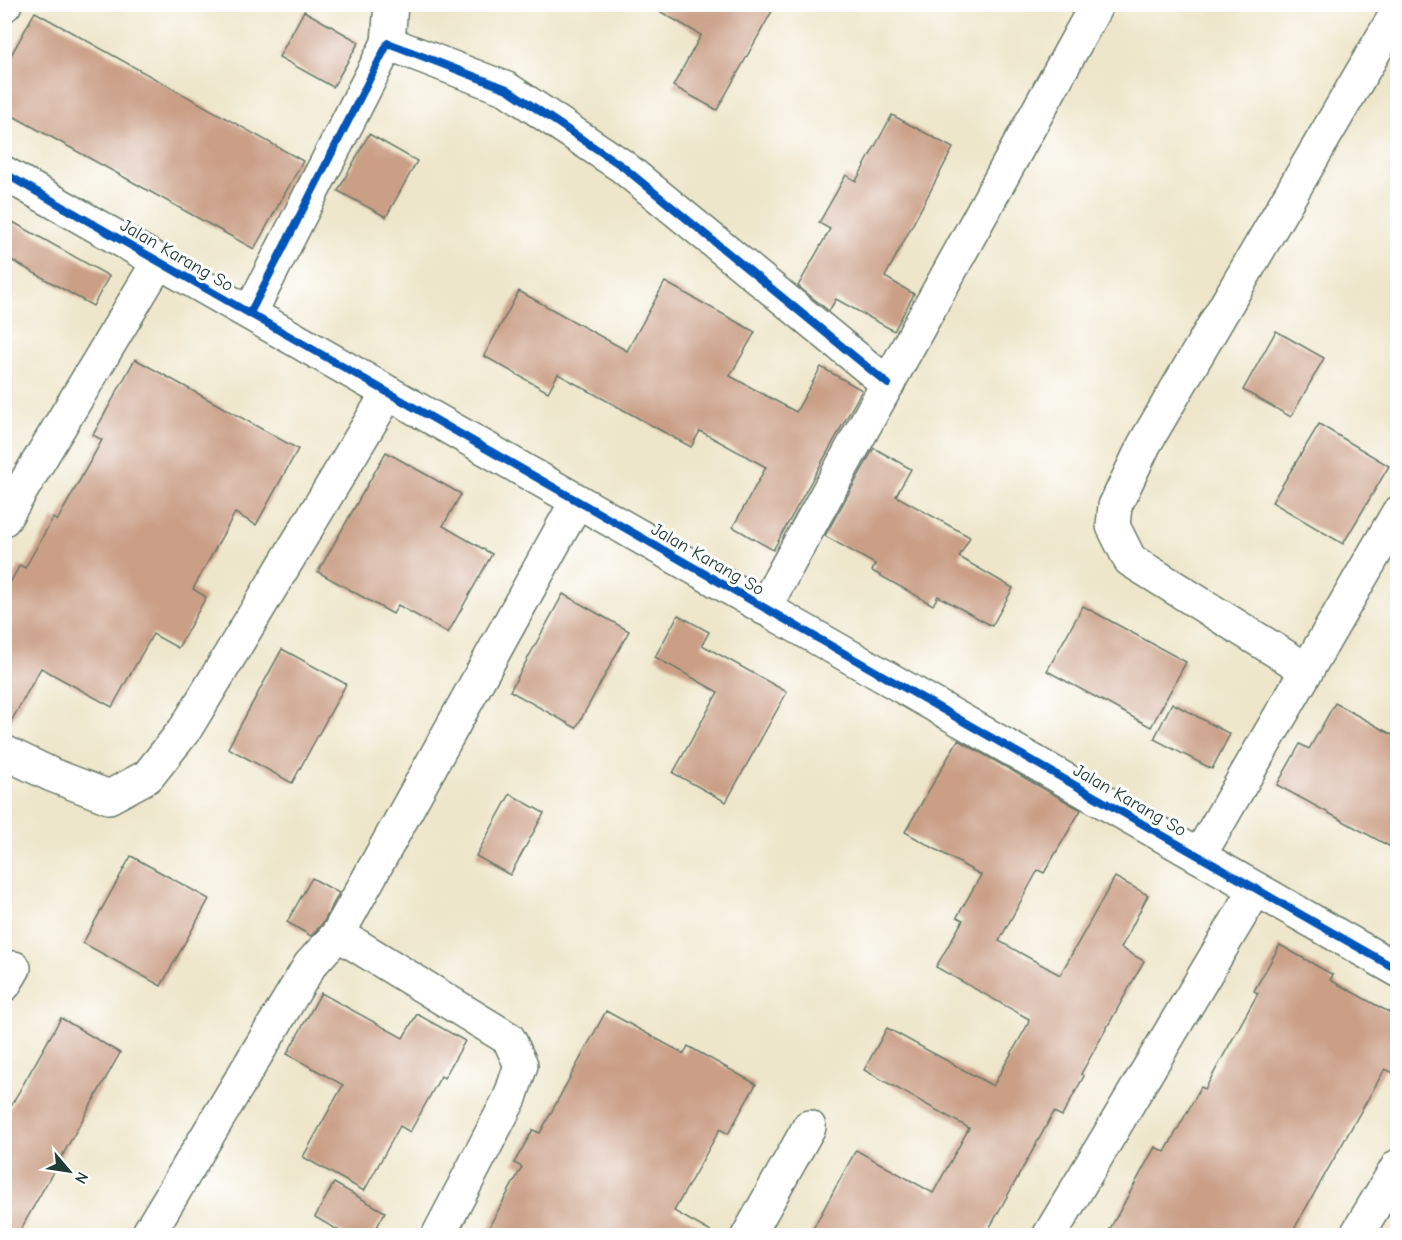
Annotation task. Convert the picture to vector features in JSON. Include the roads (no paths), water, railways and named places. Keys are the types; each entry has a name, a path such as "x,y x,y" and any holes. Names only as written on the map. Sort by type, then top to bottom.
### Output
{"street":[{"path":"249,313 388,43 391,4"},
{"path":"764,608 1097,4"},
{"path":"1307,670 1130,560 1113,526 1115,506 1144,445 1398,11"},
{"path":"388,43 507,89 622,166 888,384"},
{"name":"Jalan Karang So","path":"4,173 1398,970"},
{"path":"4,519 159,261"},
{"path":"4,752 52,775 109,797 148,776 186,728 388,393"},
{"path":"147,1236 310,965 338,934 577,501"},
{"path":"1199,856 1398,513"},
{"path":"1049,1236 1256,889"},
{"path":"338,934 509,1039 521,1065 510,1098 438,1236"},
{"path":"748,1236 809,1127"},
{"path":"1356,1236 1398,1166"}]}
